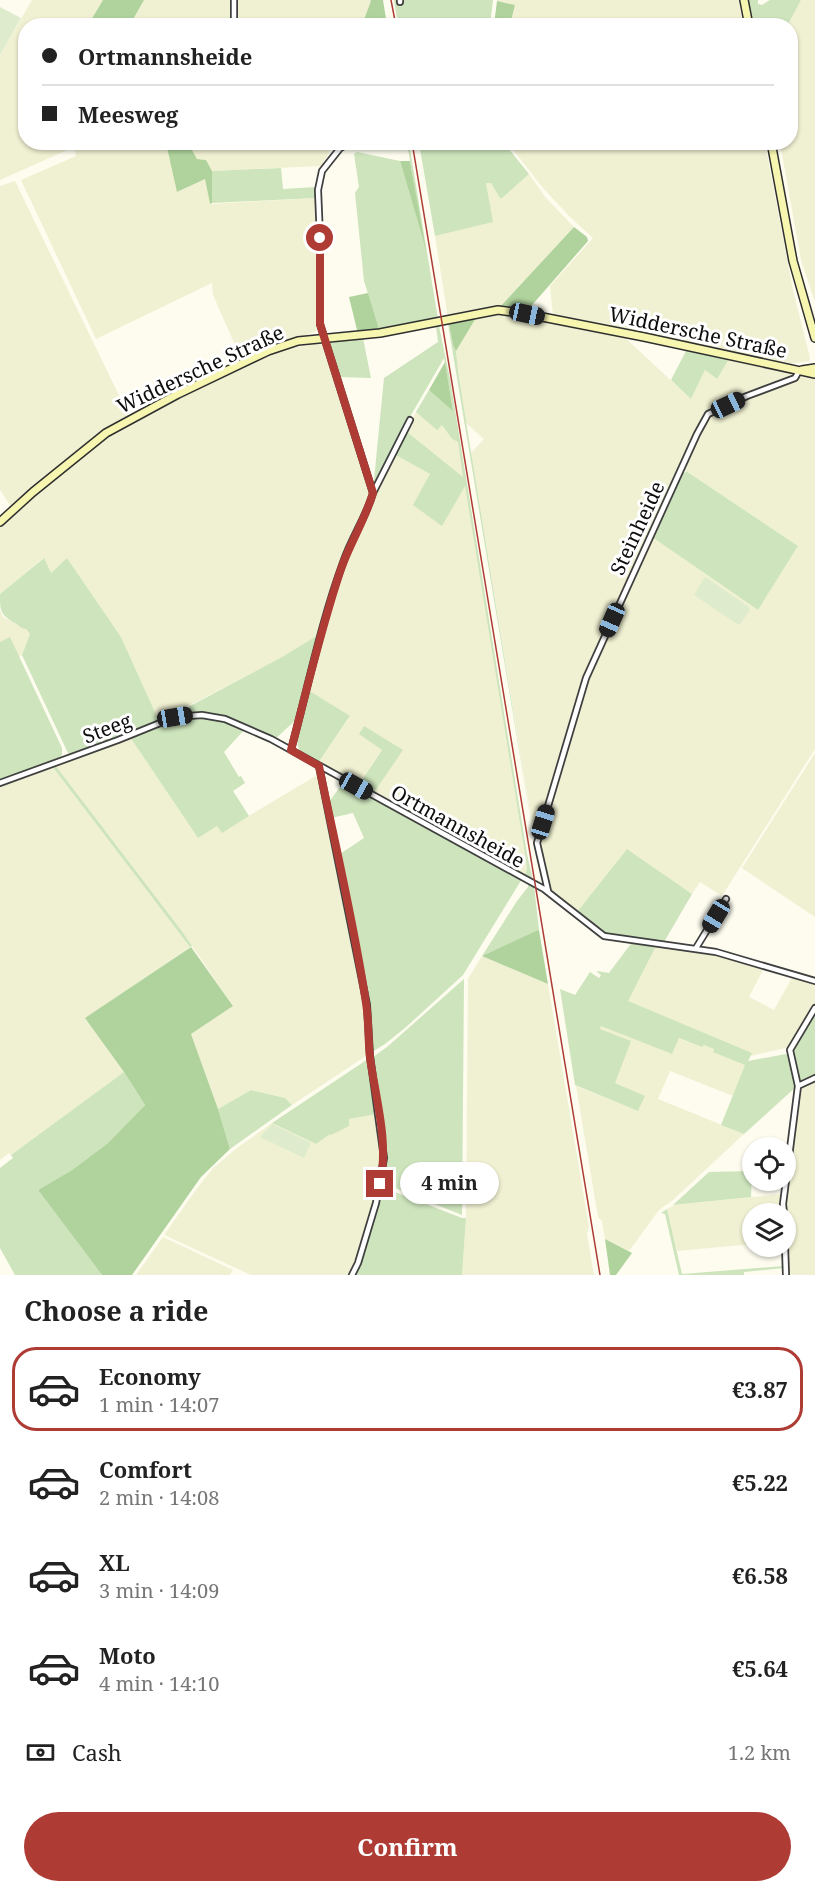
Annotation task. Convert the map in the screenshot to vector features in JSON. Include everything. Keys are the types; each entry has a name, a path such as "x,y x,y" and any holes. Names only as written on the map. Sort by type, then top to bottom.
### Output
{"street":[{"path":"234,0 234,18"},
{"path":"744,0 747,18"},
{"path":"340,150 322,171 318,190 320,324 373,493"},
{"path":"772,150 793,261 815,338"},
{"name":"Widdersche Straße","path":"0,522 75,456 106,433 131,418 268,351 298,341 380,333 498,310 645,337 753,362 800,370"},
{"path":"800,370 815,368"},
{"path":"800,370 815,374"},
{"name":"Steinheide","path":"548,891 537,843 586,678 697,434 708,414 795,378 800,370"},
{"path":"291,750 325,617 345,558 367,512 373,493 410,420"},
{"name":"Steeg","path":"0,783 175,717 188,715 225,719 291,750"},
{"name":"Ortmannsheide","path":"291,750 548,891"},
{"path":"319,766 367,1005 370,1056 383,1148 382,1172 376,1203 358,1263 352,1275"},
{"path":"548,891 604,936 716,952 815,981"},
{"path":"696,948 726,900"},
{"path":"783,1203 798,1086 790,1050 815,1008"},
{"path":"798,1086 815,1078"},
{"path":"785,1257 786,1275"}],"green space":[{"path":"32,0 103,0 92,18 22,18"},
{"path":"103,0 144,0 134,18 92,18"},
{"path":"144,0 232,0 232,18 134,18"},
{"path":"235,0 372,1 365,18 236,18"},
{"path":"383,0 386,18 365,18 371,1"},
{"path":"394,0 398,0 399,5 402,4 402,0 493,0 491,18 397,18"},
{"path":"739,0 742,18 512,18 515,6 497,1"},
{"path":"747,0 758,0 758,4 762,5 770,0 801,0 791,18 751,18"},
{"path":"801,0 815,0 815,302 801,260 781,150 798,150 798,18 791,18"},
{"path":"497,1 515,5 512,18 495,18"},
{"path":"0,7 21,18 18,18 18,23 0,55"},
{"path":"18,24 18,150 67,150 0,180 0,55"},
{"path":"75,150 168,150 178,192 205,178 210,204 315,198 319,291 316,331 242,361 213,295 212,283 96,339 21,180 76,156"},
{"path":"168,150 192,150 197,159 206,160 212,171 212,203 210,204 205,179 177,192"},
{"path":"192,150 329,150 329,153 321,166 212,171 206,160 197,159"},
{"path":"408,150 410,150 438,319 380,332 364,281 355,193 359,187 354,154 357,152 400,161 424,243"},
{"path":"420,150 510,150 529,174 502,198 491,183 486,183 493,222 435,236"},
{"path":"513,150 766,150 809,361 789,364 768,363 589,322 553,316 550,286 593,238 542,187"},
{"path":"400,161 410,161 426,250"},
{"path":"281,168 283,189 315,187 315,198 212,203 212,171"},
{"path":"529,174 546,198 574,227 499,308 448,318 435,236 492,222 486,182 491,183 502,198"},
{"path":"15,181 129,416 92,439 12,508 0,490 0,186"},
{"path":"574,227 587,237 588,241 526,312 499,308"},
{"path":"368,293 380,332 358,334 349,297"},
{"path":"503,313 621,334 691,399 705,370 717,379 729,359 792,375 791,378 712,411 708,410 705,415 585,678 535,842 471,453 484,439 466,423 456,351 476,318"},
{"path":"476,318 456,351 449,324"},
{"path":"448,324 456,351 536,852"},
{"path":"436,326 439,326 450,379 533,881 503,865 525,875 527,869 465,486 442,526 413,505 430,474 394,454 406,431 463,477 458,442 452,439 442,425 437,430 416,412 429,390 453,410 444,358 403,429 373,490 384,378 438,342"},
{"path":"363,338 371,378 339,377 329,348 331,343"},
{"path":"317,343 325,346 369,486 370,497 318,635 285,656 159,721 121,637 67,558 51,573 43,558 0,594 0,525 109,433 224,374 278,351"},
{"path":"687,349 729,359 717,379 705,370 691,399 671,380"},
{"path":"445,362 453,411 429,390"},
{"path":"802,377 815,379 815,749 722,896 700,882 692,894 627,849 577,912 552,890 542,863 539,844 588,679 652,537 758,610 798,546 683,469 708,417 748,398"},
{"path":"416,412 437,429 442,425 452,439 458,442 464,478 406,431"},
{"path":"394,454 430,474 441,525 465,485 525,854 527,869 525,876 373,794 382,749 358,786 318,763 350,717 308,690 323,630 339,580"},
{"path":"682,471 685,473 686,471 798,546 758,610 652,537"},
{"path":"44,558 51,573 67,558 121,637 159,721 72,755 68,753 22,655 30,634 5,616 0,604 0,594"},
{"path":"704,578 749,607 750,610 740,624 694,595"},
{"path":"0,610 3,617 26,629 30,634 22,655 19,657 10,638 0,642"},
{"path":"318,635 298,718 275,739 205,713 173,715 284,656"},
{"path":"10,637 62,748 62,754 59,761 0,781 0,642"},
{"path":"308,690 350,716 318,763 301,752 297,740"},
{"path":"207,716 245,729 224,752 245,783 233,791 249,816 222,833 217,826 198,838 130,737 174,719"},
{"path":"364,726 403,750 373,794 358,786 382,750 359,734"},
{"path":"130,737 198,838 217,825 222,832 319,774 365,1006 369,1054 292,1105 285,1098 251,1090 218,1109 191,1034 233,1006 181,930 55,765"},
{"path":"815,753 815,917 742,868"},
{"path":"55,765 192,946 190,947 52,766"},
{"path":"52,766 190,947 86,1018 124,1072 11,1155 9,1153 0,1160 0,784"},
{"path":"327,773 522,879 463,975 405,1028 372,1052 368,1004 340,854 364,838 353,813 331,818 328,803 343,783"},
{"path":"627,849 692,894 664,942 605,934 577,912"},
{"path":"528,883 534,886 539,930 482,956 528,887"},
{"path":"539,930 548,984 482,956 536,931"},
{"path":"633,941 657,944 628,1001 752,1053 748,1061 790,1055 797,1086 744,1134 721,1125 745,1065 713,1052 714,1049 704,1045 702,1047 679,1038 672,1054 601,1026 600,1029 631,1041 615,1083 645,1096 638,1111 575,1085 560,989 575,995 590,972 599,978 601,975 597,971 609,973"},
{"path":"657,944 716,954 764,968 749,997 774,1010 793,976 815,984 815,1005 790,1047 750,1056 751,1054 627,1001"},
{"path":"191,947 233,1006 191,1034 230,1149 201,1177 132,1275 102,1275 38,1190 72,1170 108,1143 145,1105 85,1018"},
{"path":"482,956 548,984 589,1227 587,1234 594,1275 462,1275 466,1218 468,979"},
{"path":"464,979 462,1215 382,1183 386,1152 385,1136 373,1057"},
{"path":"815,1011 815,1077 799,1085 792,1051"},
{"path":"601,1025 672,1054 678,1038 714,1049 713,1051 745,1065 733,1096 670,1071 658,1099 744,1134 673,1200 659,1210 629,1251 605,1239 602,1221 598,1217 576,1086 638,1111 644,1096 615,1083 600,1029"},
{"path":"368,1059 377,1114 349,1119 349,1126 330,1134 316,1144 272,1123"},
{"path":"124,1072 145,1105 108,1143 72,1170 38,1190 102,1275 15,1275 0,1248 0,1168 13,1158 11,1155"},
{"path":"815,1080 815,1275 787,1275 786,1257 796,1257 796,1203 785,1203 787,1191 796,1191 796,1137 794,1137 800,1088"},
{"path":"251,1090 285,1098 292,1105 230,1149 218,1109"},
{"path":"377,1114 382,1158 370,1217 350,1275 251,1275 164,1235 213,1168 272,1123 316,1144 349,1119"},
{"path":"272,1124 311,1143 304,1158 260,1137"},
{"path":"742,1171 742,1191 751,1191 751,1197 673,1205 709,1172"},
{"path":"382,1187 466,1218 462,1275 355,1275"},
{"path":"782,1194 782,1203 742,1203 742,1245 677,1251 667,1209 674,1205"},
{"path":"667,1209 682,1274 784,1266 784,1268 744,1272 744,1275 679,1275 665,1214 661,1213"},
{"path":"163,1237 233,1270 230,1275 136,1275"},
{"path":"605,1239 632,1253 616,1275 610,1275"}],"railway":[{"path":"391,0 394,18"},
{"path":"413,150 600,1275"}],"route":[{"path":"320,238 320,324 373,493 367,512 345,558 325,617 291,750 319,766 338,855 367,1005 370,1056 383,1139 384,1158 380,1184"}]}
